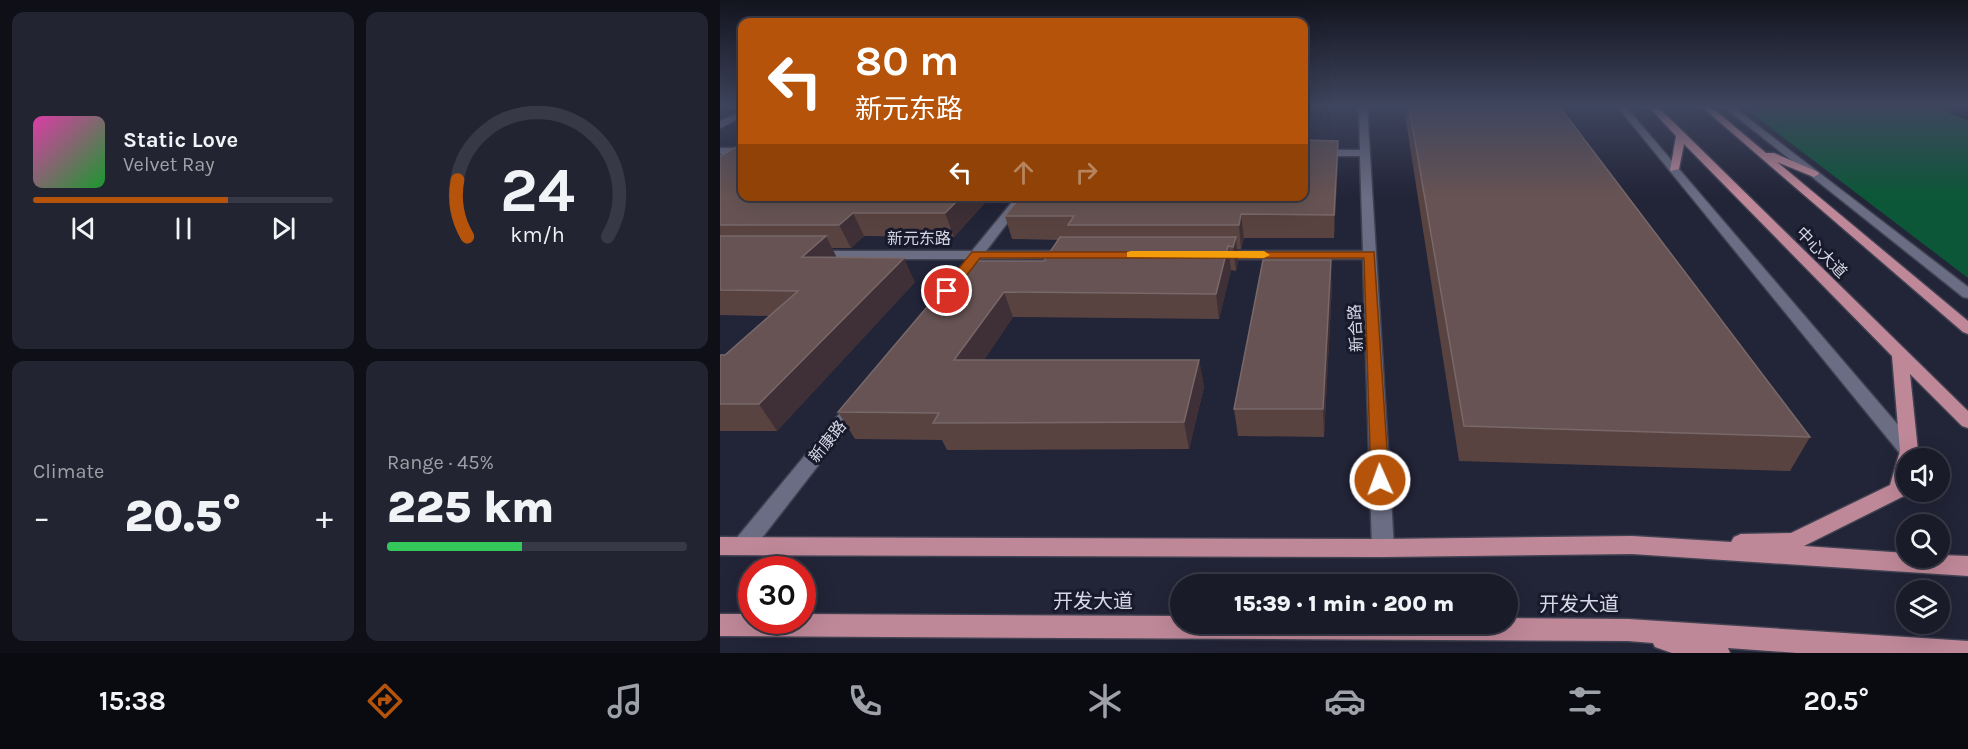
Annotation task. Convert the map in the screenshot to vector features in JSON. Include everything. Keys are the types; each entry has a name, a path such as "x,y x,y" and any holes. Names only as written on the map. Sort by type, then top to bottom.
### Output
{"main road":[{"path":"1674,169 1681,136"},
{"name":"中心大道","path":"1682,136 1968,422"},
{"name":"中心大道","path":"1741,136 1968,329"},
{"path":"1754,148 1814,174"},
{"path":"1900,352 1906,448"},
{"path":"720,546 1383,548 1793,542 1896,491"},
{"path":"1632,545 1968,566"},
{"name":"开发大道","path":"720,625 1628,630 1968,653"},
{"path":"1628,630 1718,653"}],"street":[{"name":"新合路","path":"1364,136 1383,548"},
{"path":"1647,136 1900,448"},
{"path":"1766,136 1968,294"},
{"path":"720,151 738,151"},
{"path":"1308,153 1365,153"},
{"path":"962,273 1019,201"},
{"name":"新元东路","path":"801,255 1083,255"},
{"path":"1203,255 1370,255"},
{"name":"新康路","path":"743,546 867,391"}],"green space":[{"path":"1782,136 1968,136 1968,278"}],"building":[{"path":"1414,136 1582,136 1810,437 1464,426"},
{"path":"1308,140 1338,141 1334,215 1241,214 1239,225 1068,225 1074,216 1005,216 1017,201 1308,201"},
{"path":"738,146 738,201 957,201 945,213 853,213 839,225 720,225 720,156"},
{"path":"720,236 826,236 802,257 904,258 759,404 720,404 720,355 725,355 798,291 720,290"},
{"path":"1060,237 1236,237 1233,247 1228,246 1216,294 1004,292 954,360 1199,360 1184,422 933,423 939,413 838,412 966,261 1044,261"},
{"path":"1263,260 1331,260 1323,409 1234,409"}],"slow traffic":[{"path":"1131,255 1264,255"}],"route":[{"path":"947,291 976,255 1370,255 1380,480"}]}
